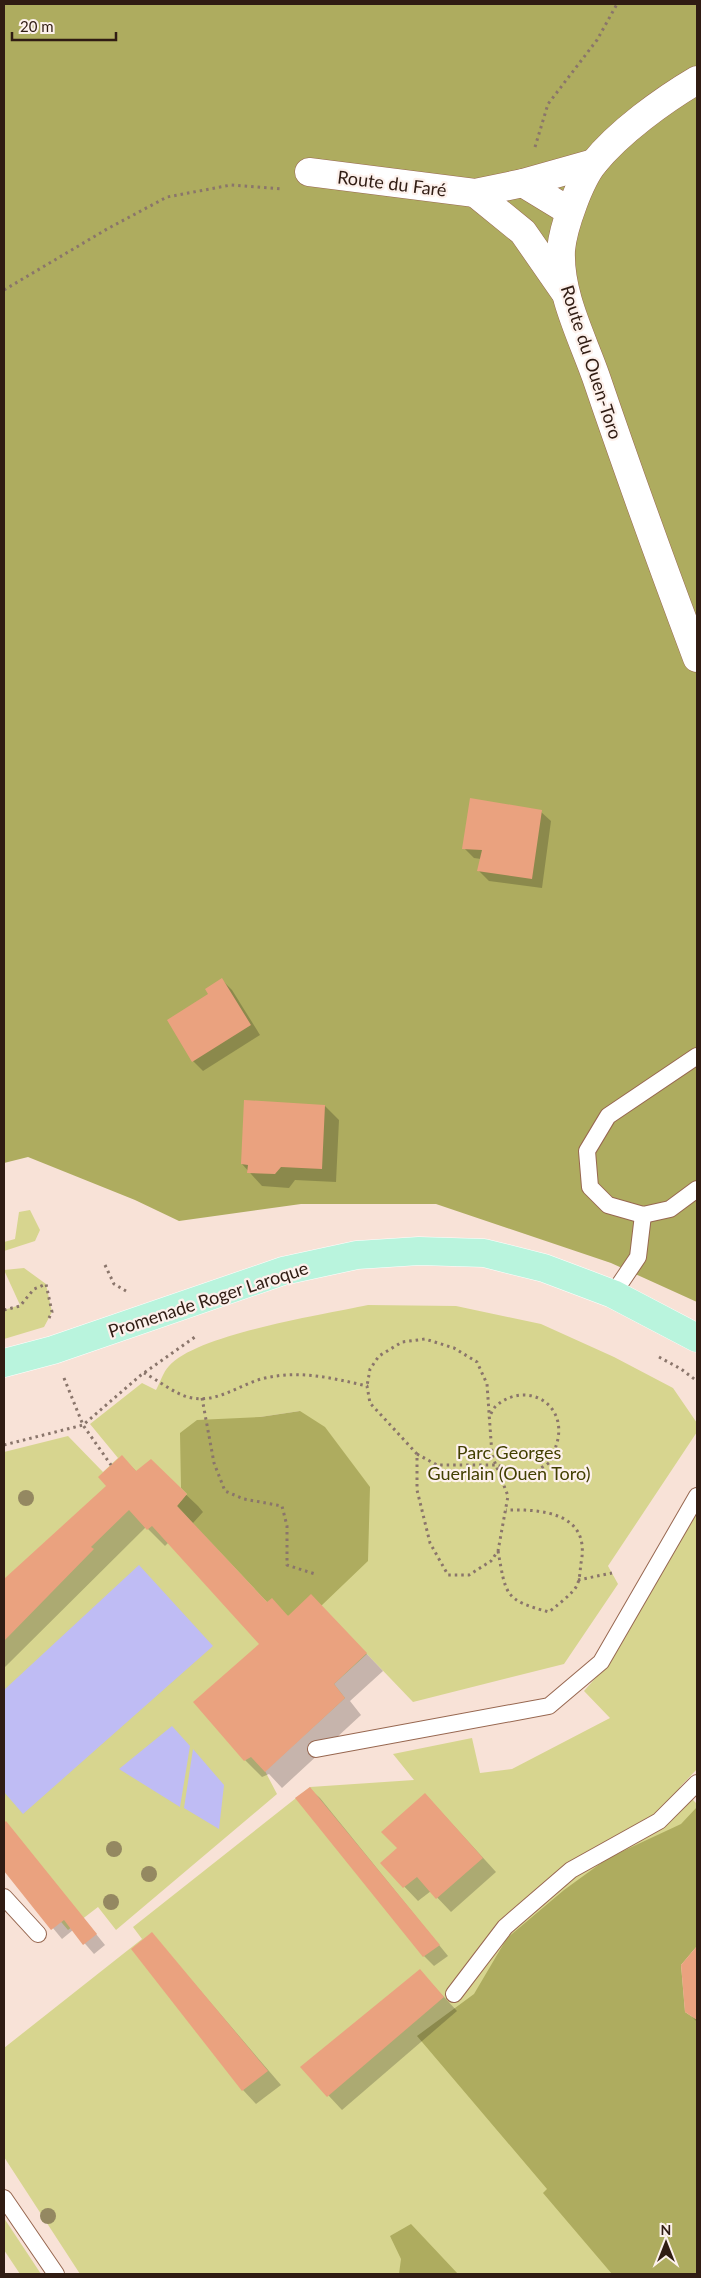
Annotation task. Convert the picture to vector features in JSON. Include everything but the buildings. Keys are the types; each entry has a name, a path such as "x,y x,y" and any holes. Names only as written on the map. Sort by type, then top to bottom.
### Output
{"main road":[{"name":"Promenade Roger Laroque","path":"4,1362 54,1350 283,1271 357,1255 419,1250 484,1253 544,1268 613,1294 697,1338"}],"street":[{"name":"Route du Ouen-Toro","path":"697,80 673,94 630,128 594,163 569,212 561,250 566,294 640,508 697,658"},
{"name":"Route du Faré","path":"309,172 475,193 523,183 594,163"},
{"path":"523,183 569,212"},
{"path":"475,193 523,232 566,294"}],"lane":[{"path":"697,1056 608,1116 587,1151 590,1187 608,1205 643,1215 670,1209 697,1189"},
{"path":"613,1294 638,1257 643,1215"},
{"path":"316,1749 549,1706 601,1662 697,1496"},
{"path":"454,1994 505,1927 556,1882 571,1870 659,1821 697,1783"},
{"path":"4,1897 38,1934"},
{"path":"4,2198 56,2274"}],"path":[{"path":"523,183 548,104 597,40 617,4"},
{"path":"4,290 107,229 166,197 231,184 286,190 309,172"},
{"path":"4,1310 20,1306 34,1289 46,1284"},
{"path":"4,1445 83,1425 144,1373 184,1343 201,1334"},
{"path":"489,1418 496,1406 514,1397 529,1396 549,1403 558,1418 559,1437 551,1460 531,1474 496,1466 437,1465 417,1454 370,1403 367,1386 370,1369 379,1356 402,1342 425,1339 454,1348 477,1362 487,1384 489,1418 492,1455 496,1466 508,1496 498,1551 505,1590 524,1605 549,1612 577,1586 582,1557 581,1535 569,1521 547,1512 526,1509 506,1510"},
{"path":"655,1355 681,1369 697,1381"},
{"path":"144,1373 187,1397 202,1398 220,1396 264,1378 313,1374 367,1386"},
{"path":"63,1375 83,1425 110,1466"},
{"path":"202,1398 214,1463 225,1491 244,1499 282,1506 287,1526 287,1565 315,1574"},
{"path":"417,1454 417,1490 430,1543 448,1575 469,1575 491,1561 498,1551"},
{"path":"578,1580 612,1573"}],"green space":[{"path":"30,1210 40,1230 35,1241 4,1251 4,1242 15,1239 19,1212"},
{"path":"24,1268 46,1284 52,1312 44,1327 4,1339 4,1310 20,1305 4,1270"},
{"name":"Parc Georges Guerlain (Ouen Toro)","path":"368,1305 456,1306 541,1324 614,1357 673,1388 697,1423 697,1432 608,1566 618,1584 564,1664 413,1702 367,1654 334,1684 345,1698 265,1771 277,1794 116,1930 98,1907 68,1930 4,1855 4,1452 68,1436 103,1472 118,1458 90,1424 142,1383 156,1390 167,1368 184,1355 205,1344 232,1335 292,1320","holes":["300,1411 187,1494 260,1417"]},
{"path":"697,1510 697,1769 680,1787 697,1804 697,1946 681,1965 685,2012 697,2020 697,2274 80,2274 4,2157 4,2048 142,1939 133,1927 310,1787 414,1780 393,1754 472,1738 480,1773 512,1769 610,1718 584,1691 606,1666 626,1636 660,1570"},
{"path":"4,2218 41,2274 20,2274 4,2250"}],"shaded area":[{"path":"4,4 697,4 697,1302 611,1263 436,1204 301,1204 179,1221 135,1200 28,1157 4,1163"},
{"path":"300,1411 325,1427 370,1487 368,1561 321,1606 288,1616 267,1602 177,1506 187,1494 181,1488 180,1433 197,1420 260,1417"},
{"path":"697,1807 697,1946 681,1965 685,2012 697,2020 697,2274 612,2274 543,2193 547,2189 417,2036 474,1994 507,1938 564,1890 608,1858 681,1824"},
{"path":"411,2224 458,2274 399,2274 401,2259 390,2236"}],"water":[{"path":"139,1565 213,1646 23,1814 4,1792 4,1690"},
{"path":"172,1726 190,1746 180,1807 119,1769"},
{"path":"193,1749 224,1785 219,1829 184,1808"}]}
